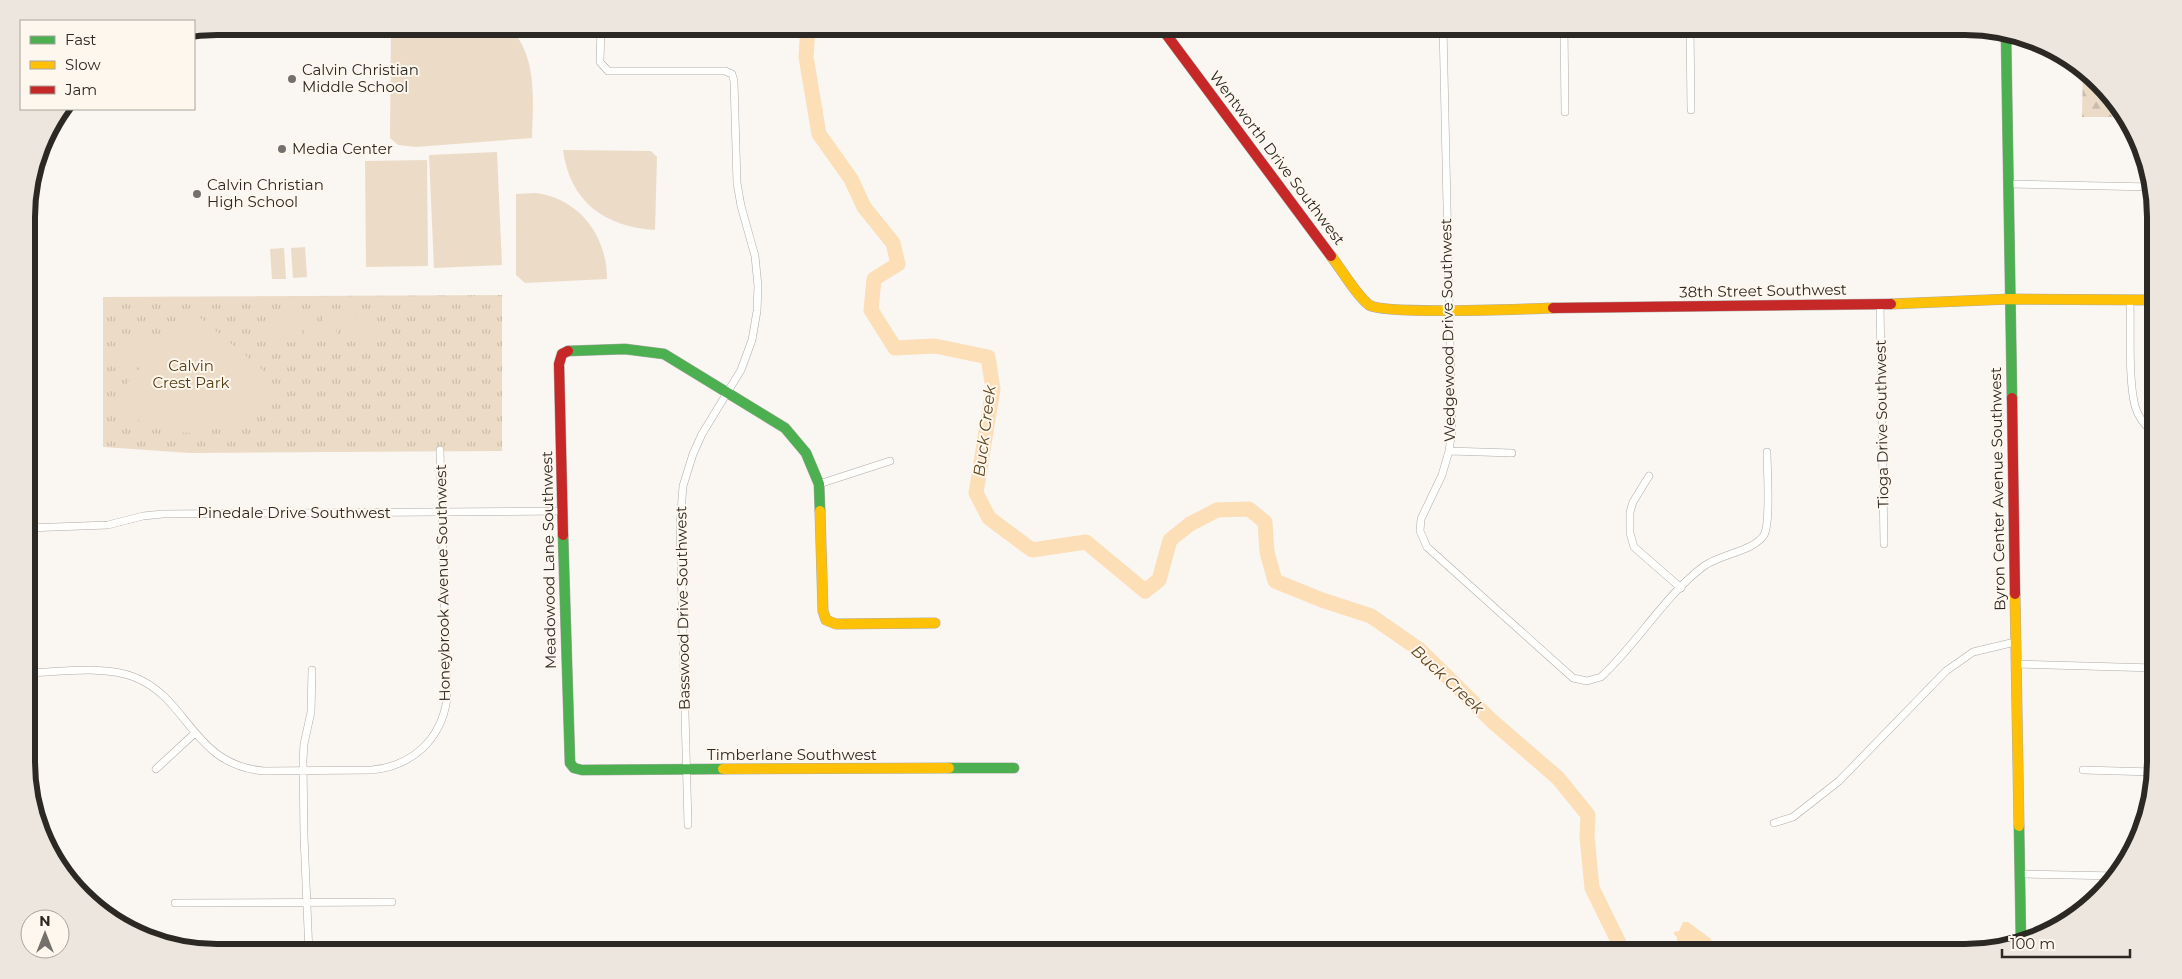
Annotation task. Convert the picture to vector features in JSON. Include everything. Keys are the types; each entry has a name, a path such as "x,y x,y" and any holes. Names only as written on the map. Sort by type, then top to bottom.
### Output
{"street":[{"name":"Basswood Drive Southwest","path":"601,35 600,62 608,71 725,71 733,77 738,191 755,256 758,293 751,344 741,370 729,392 697,442 685,475 682,496 680,524 688,825"},
{"name":"Wentworth Drive Southwest","path":"1167,35 1363,299 1371,306"},
{"name":"Wedgewood Drive Southwest","path":"1442,35 1452,430 1449,451 1442,475 1421,519 1420,531 1427,547 1573,678 1587,681 1601,677 1680,588 1704,566 1725,554 1747,548 1758,542 1765,534 1767,518 1767,452"},
{"path":"1564,35 1565,112"},
{"path":"1690,35 1691,110"},
{"name":"Byron Center Avenue Southwest","path":"2006,39 2021,935"},
{"path":"2010,184 2144,187"},
{"name":"38th Street Southwest","path":"1371,306 1388,309 1450,310 1880,304 2010,299 2147,300"},
{"path":"2130,300 2135,407 2147,425"},
{"name":"Tioga Drive Southwest","path":"1880,304 1884,544"},
{"name":"Meadowood Lane Southwest","path":"572,766 569,756 562,511 559,364 562,354 571,350 635,349 655,352 676,360 729,392"},
{"path":"729,392 791,433 806,453 819,484 823,611 826,620 836,624 935,623"},
{"name":"Honeybrook Avenue Southwest","path":"35,673 106,671 133,676 156,689 215,754 240,767 264,771 372,770 389,768 410,759 428,742 441,722 446,708 440,450"},
{"path":"1449,451 1512,453"},
{"path":"819,484 890,461"},
{"path":"1650,476 1633,502 1630,512 1630,533 1634,547 1680,588"},
{"name":"Pinedale Drive Southwest","path":"35,528 108,525 157,514 562,511"},
{"path":"1774,822 1792,816 1839,781 1946,671 1973,652 2015,642"},
{"path":"2015,664 2147,668"},
{"path":"308,944 303,770 304,744 312,705 312,670"},
{"path":"156,769 195,733"},
{"name":"Timberlane Southwest","path":"572,766 582,770 1014,768"},
{"path":"2083,770 2147,772"},
{"path":"2020,874 2107,876"},
{"path":"175,903 392,902"}],"green space":[{"path":"391,35 516,35 518,37 525,50 532,78 532,138 416,147 398,145 390,138"},
{"path":"2083,78 2102,97 2117,117 2082,117"},
{"path":"563,150 651,151 657,157 655,230 621,224 593,208 573,184"},
{"path":"497,152 502,265 434,268 429,155"},
{"path":"427,160 428,266 366,267 365,161"},
{"path":"536,193 566,203 588,222 602,248 606,263 607,279 525,283 516,275 516,194"},
{"path":"305,247 307,277 293,278 291,248"},
{"path":"284,248 286,279 272,279 270,249"},
{"name":"Calvin Crest Park","path":"502,295 502,451 190,453 103,447 103,297"},
{"path":"359,309 373,309 374,339 360,340"},
{"path":"336,310 337,341 323,341 322,311"},
{"path":"341,310 355,310 356,340 342,340"},
{"path":"303,311 317,311 318,341 304,342"},
{"path":"185,312 193,312 270,376 275,394 262,406 231,424 197,432 161,429 139,421 123,411 114,400"},
{"path":"280,312 281,343 267,343 266,313"},
{"path":"285,312 299,312 299,342 285,342"},
{"path":"135,332 150,345 129,370 114,358"}],"shaded area":[{"path":"1683,922 1688,922 1711,939 1711,944 1677,944 1677,937 1674,932 1679,931"}],"waterway":[{"name":"Buck Creek","path":"807,35 806,57 819,134 851,179 864,207 893,243 898,264 874,279 871,310 895,348 935,346 988,357 993,389 976,493 989,518 1032,550 1086,542 1145,591 1159,580 1170,540 1190,524 1217,510 1249,509 1265,522 1267,552 1275,581 1322,600 1371,616 1420,650 1492,721 1558,778 1588,815 1587,836 1592,888 1618,944"}],"traffic: fast":[{"path":"2006,39 2012,398"},
{"path":"568,351 625,349 664,354 785,428 806,453 819,484 820,511"},
{"path":"563,535 570,763 574,768 582,770 723,769"},
{"path":"949,768 1014,768"},
{"path":"2019,826 2021,935"}],"traffic: slow":[{"path":"1331,256 1364,301 1369,305 1380,308 1427,311 1553,308"},
{"path":"1891,304 2010,299 2147,300"},
{"path":"820,511 823,611 826,620 836,624 935,623"},
{"path":"2015,594 2019,826"},
{"path":"723,769 949,768"}],"traffic: jam":[{"path":"1167,35 1331,256"},
{"path":"1553,308 1891,304"},
{"path":"563,535 559,364 562,354 568,351"},
{"path":"2012,398 2015,594"}],"place":[{"name":"Calvin Christian Middle School","path":"292,79"},
{"name":"Media Center","path":"282,149"},
{"name":"Calvin Christian High School","path":"197,194"}]}
